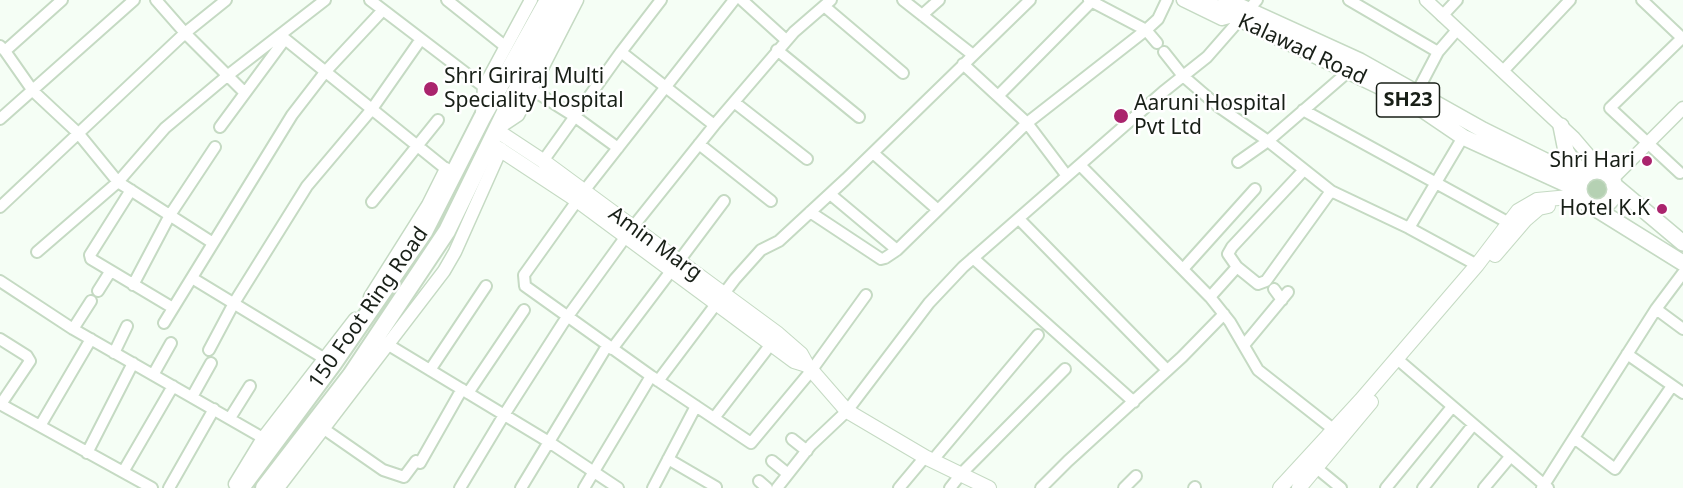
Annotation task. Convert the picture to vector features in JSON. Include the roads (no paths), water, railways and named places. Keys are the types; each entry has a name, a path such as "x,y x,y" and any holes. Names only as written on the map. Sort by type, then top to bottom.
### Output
{"highway":[{"name":"150 Foot Ring Road","path":"241,488 268,441 424,232 450,172 549,0"},
{"name":"150 Foot Ring Road","path":"264,488 383,341 447,231 526,86 565,0"}],"main road":[{"path":"1200,0 1236,7"},
{"name":"Kalawad Road","path":"1236,7 1349,71 1410,101 1464,137 1584,191"},
{"name":"Kalawad Road","path":"1236,7 1360,61 1417,92 1584,191 1621,226 1683,263"},
{"path":"1561,126 1566,151 1575,165 1584,191 1599,207 1610,202 1613,197 1610,179"},
{"name":"Amin Marg","path":"496,141 543,161 581,196"},
{"name":"Amin Marg","path":"496,141 581,196 629,233 801,354 809,368 847,411 929,459 989,488"},
{"path":"1280,488 1399,361 1525,220 1539,208 1584,191 1597,171 1610,179 1683,243"},
{"path":"1299,488 1518,211 1537,200 1584,191"},
{"path":"1621,226 1635,202"},
{"name":"Amin Marg","path":"721,299 771,344 794,361 809,368"}],"street":[{"path":"62,0 2,49 33,91 78,133 118,182 213,243"},
{"path":"0,119 134,0"},
{"path":"156,0 185,33 245,93"},
{"path":"0,207 185,33 226,0"},
{"path":"37,252 118,182 165,128 227,76 283,37 325,0"},
{"path":"370,0 484,87"},
{"path":"447,0 506,46"},
{"path":"482,118 484,87 531,0"},
{"path":"577,0 526,86 574,116 618,148"},
{"path":"543,161 621,52 662,0"},
{"path":"734,0 581,196 528,268 524,275 525,286 654,379 752,443 866,295"},
{"path":"742,0 786,40"},
{"path":"903,0 973,55"},
{"path":"922,15 939,0"},
{"path":"584,488 654,379 761,250 779,241 830,194 1030,0"},
{"path":"810,212 881,259 885,258 897,250 1027,123 1146,30 1158,19 1167,0"},
{"name":"Kalawad Road","path":"1183,0 1222,19 1236,7"},
{"path":"1349,0 1438,52"},
{"path":"1426,0 1579,143 1610,179 1683,108"},
{"path":"1442,16 1457,0"},
{"path":"1503,71 1570,0"},
{"path":"1642,0 1682,38 1610,108 1680,174"},
{"path":"998,96 1090,1 1146,30 1183,76 1219,107 1268,141 1331,191 1409,228 1477,265"},
{"path":"460,488 567,316 714,125 786,40 827,3 903,73"},
{"path":"772,461 781,481 805,450 847,411 929,303 973,258 1207,57 1236,7"},
{"path":"164,323 292,115 326,71 383,10"},
{"path":"1417,92 1438,52 1457,30"},
{"path":"283,37 450,172"},
{"path":"220,127 283,37"},
{"path":"209,350 234,303 307,186 372,109 421,39"},
{"path":"777,51 859,117"},
{"path":"621,52 714,125"},
{"path":"963,64 1027,123 1067,176"},
{"path":"1238,162 1268,141 1349,71"},
{"path":"734,102 807,159"},
{"path":"1303,110 1509,223"},
{"path":"372,202 438,120"},
{"path":"1409,228 1464,137"},
{"path":"699,144 771,201"},
{"path":"133,285 170,215 215,147"},
{"path":"873,153 938,210"},
{"path":"1080,165 1210,297 1224,314 1258,370 1333,429"},
{"path":"1304,171 1228,254 1237,267 1258,284 1266,281 1331,191"},
{"path":"1183,269 1255,189"},
{"path":"131,190 90,255 91,259 173,308"},
{"path":"830,194 897,250"},
{"path":"521,488 610,347 724,201"},
{"path":"1018,219 1167,370"},
{"path":"973,258 1134,402"},
{"path":"1210,297 1237,267"},
{"path":"98,291 110,272"},
{"path":"1399,361 1545,487 1656,309 1683,273"},
{"path":"192,278 329,361"},
{"path":"0,281 73,329 268,441 233,488"},
{"path":"430,370 486,286"},
{"path":"1244,345 1285,296 1274,289"},
{"path":"73,329 92,301"},
{"path":"1656,309 1683,329"},
{"path":"324,429 382,470 404,477 418,462 465,391 525,310"},
{"path":"1041,488 1224,314"},
{"path":"114,352 128,326"},
{"path":"899,488 929,459 1038,334"},
{"path":"0,339 27,356 30,361 29,366 1,404 152,488"},
{"path":"40,426 91,339"},
{"path":"278,488 324,429 383,341 549,442 618,488"},
{"path":"153,375 171,343"},
{"path":"714,418 771,344"},
{"path":"1627,354 1683,393"},
{"path":"87,453 133,363"},
{"path":"192,397 211,363"},
{"path":"951,488 961,474 1065,369"},
{"path":"123,472 173,386"},
{"path":"1574,438 1616,469 1672,386"},
{"path":"230,418 250,387"},
{"path":"653,488 696,406"},
{"path":"1386,488 1452,406"},
{"path":"168,488 214,409"},
{"path":"1423,488 1473,425"},
{"path":"792,439 805,450"},
{"path":"1484,488 1510,457"},
{"path":"668,459 716,487"},
{"path":"1319,470 1341,488"},
{"path":"1124,488 1136,476"}],"place":[{"name":"Shri Giriraj Multi Speciality Hospital","path":"431,89"},
{"name":"Aaruni Hospital Pvt Ltd","path":"1121,116"},
{"name":"Shri Hari","path":"1647,161"},
{"name":"Hotel K.K","path":"1662,209"}]}
